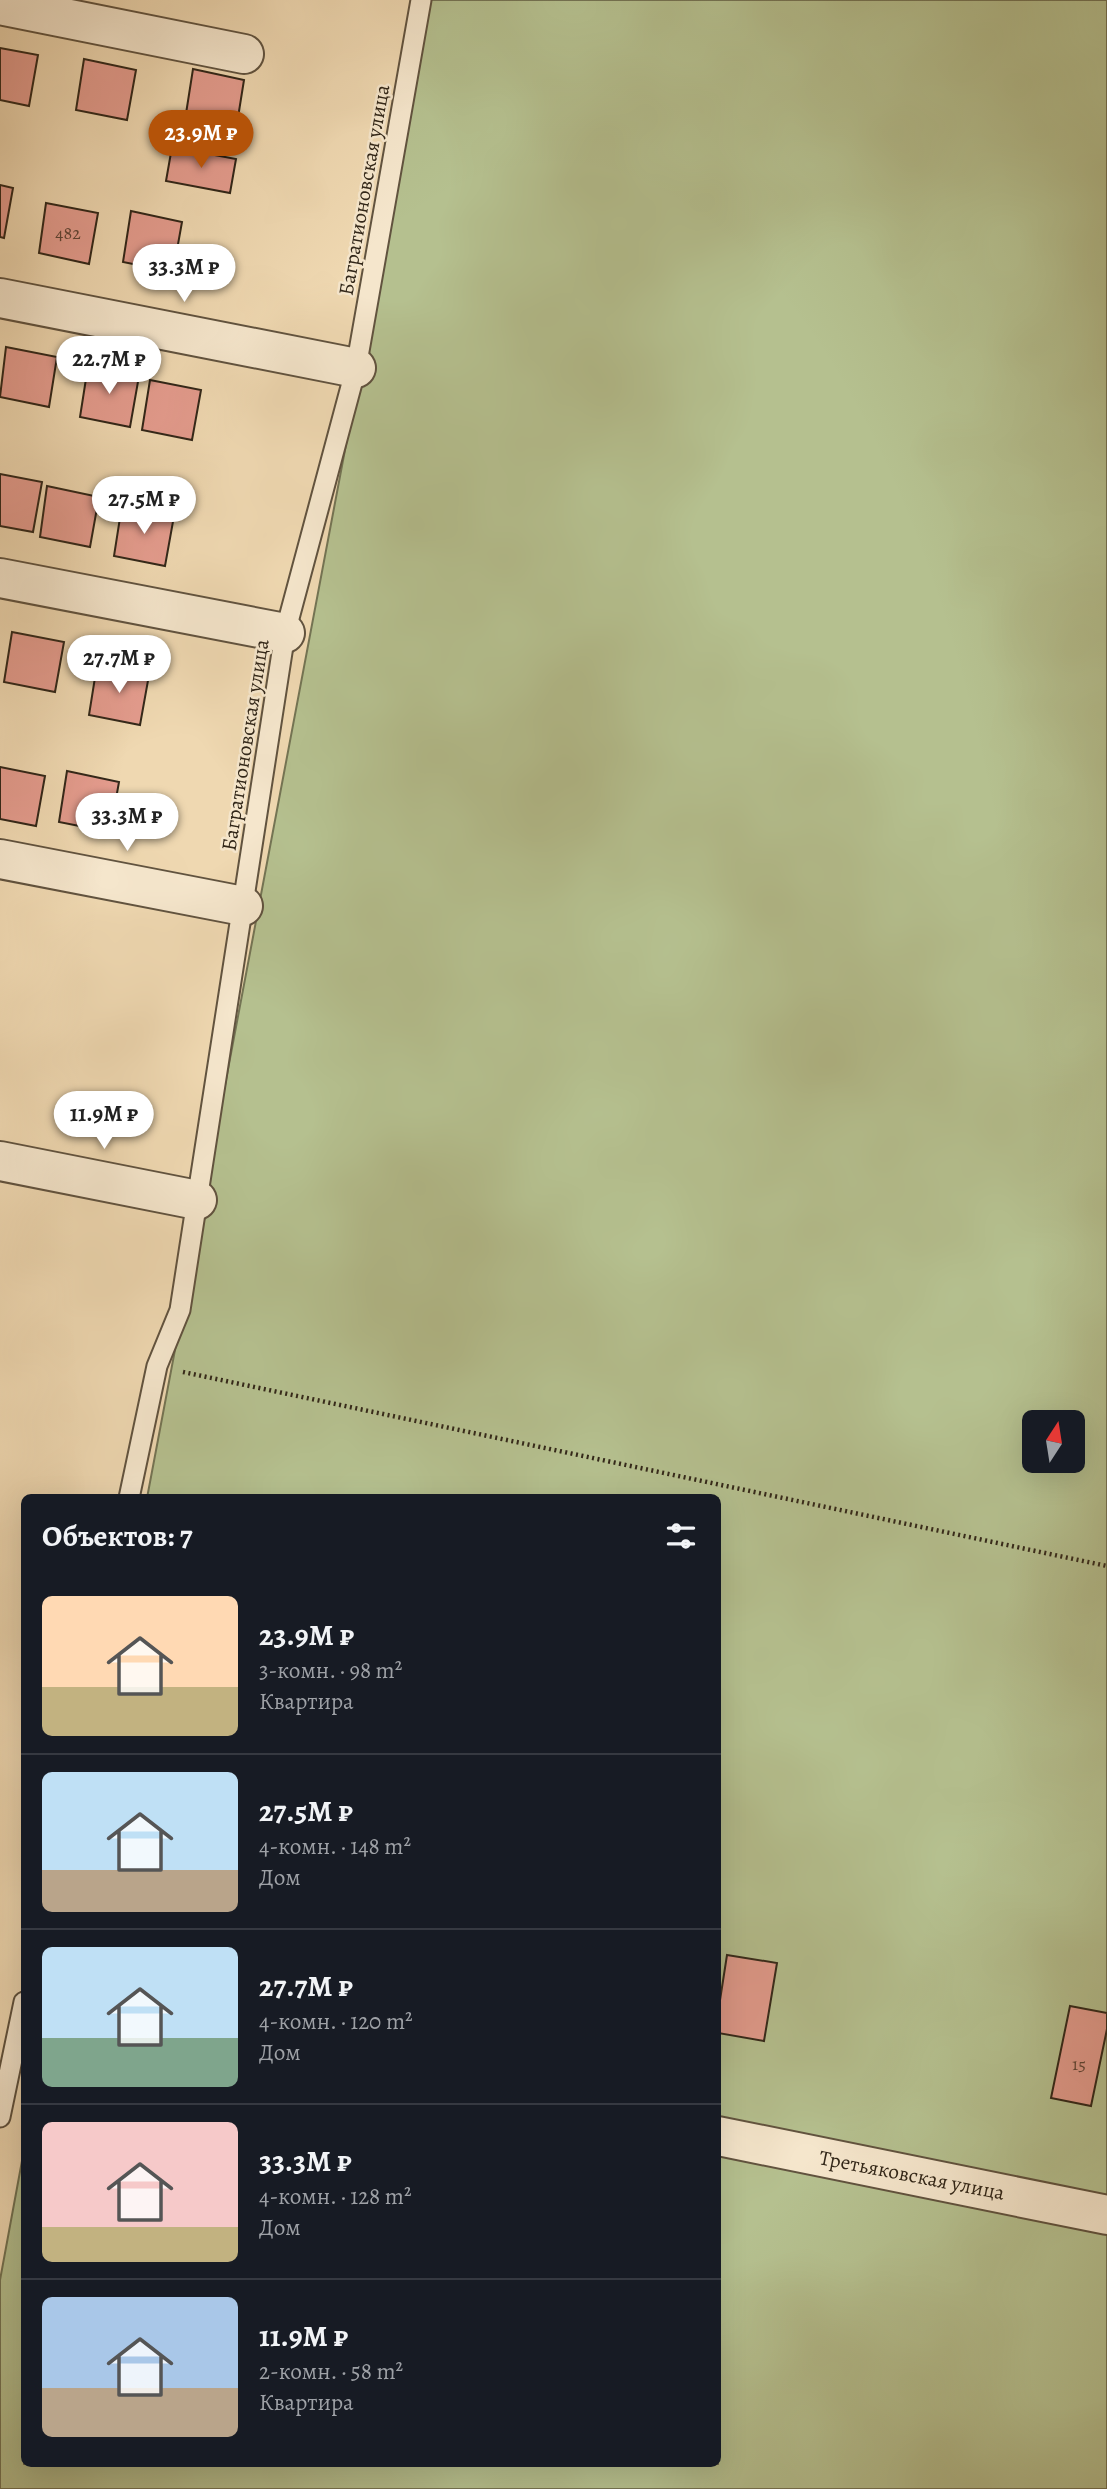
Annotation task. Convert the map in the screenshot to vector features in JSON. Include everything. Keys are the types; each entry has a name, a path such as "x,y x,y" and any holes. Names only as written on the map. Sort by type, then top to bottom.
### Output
{"street":[{"path":"0,5 244,54"},
{"path":"0,298 356,368"},
{"path":"0,578 285,633"},
{"path":"0,859 243,906"},
{"path":"0,1161 197,1200"},
{"name":"Третьяковская улица","path":"721,2137 1107,2215"}],"lane":[{"name":"Багратионовская улица","path":"130,1494 157,1366 180,1310 285,633 356,368 421,0"},
{"path":"0,2117 21,2016"}],"path":[{"path":"157,1366 1107,1566"}],"green space":[{"path":"430,0 1107,0 1107,2489 0,2489 0,2280 21,2166 21,2467 721,2467 721,1494 148,1494"}],"building":[{"path":"0,48 38,55 29,106 0,100"},
{"path":"84,59 136,70 127,120 76,110"},
{"path":"193,69 244,80 236,130 185,120"},
{"path":"172,147 236,159 230,193 166,181"},
{"path":"0,185 13,188 4,238 0,237"},
{"path":"46,203 98,213 89,264 39,253"},
{"path":"131,211 182,222 173,272 123,262"},
{"path":"6,347 57,357 49,407 0,397"},
{"path":"88,366 139,376 130,427 80,417"},
{"path":"150,380 201,390 192,440 142,430"},
{"path":"0,474 42,482 33,532 0,526"},
{"path":"47,486 99,497 90,547 40,537"},
{"path":"122,505 174,516 165,566 114,556"},
{"path":"12,632 64,642 55,692 4,682"},
{"path":"97,665 149,675 140,725 89,715"},
{"path":"0,767 45,776 36,826 0,819"},
{"path":"67,771 119,782 110,832 59,822"},
{"path":"727,1955 777,1963 764,2041 721,2034 721,1994"},
{"path":"1070,2006 1107,2013 1107,2029 1091,2106 1051,2098"}]}
